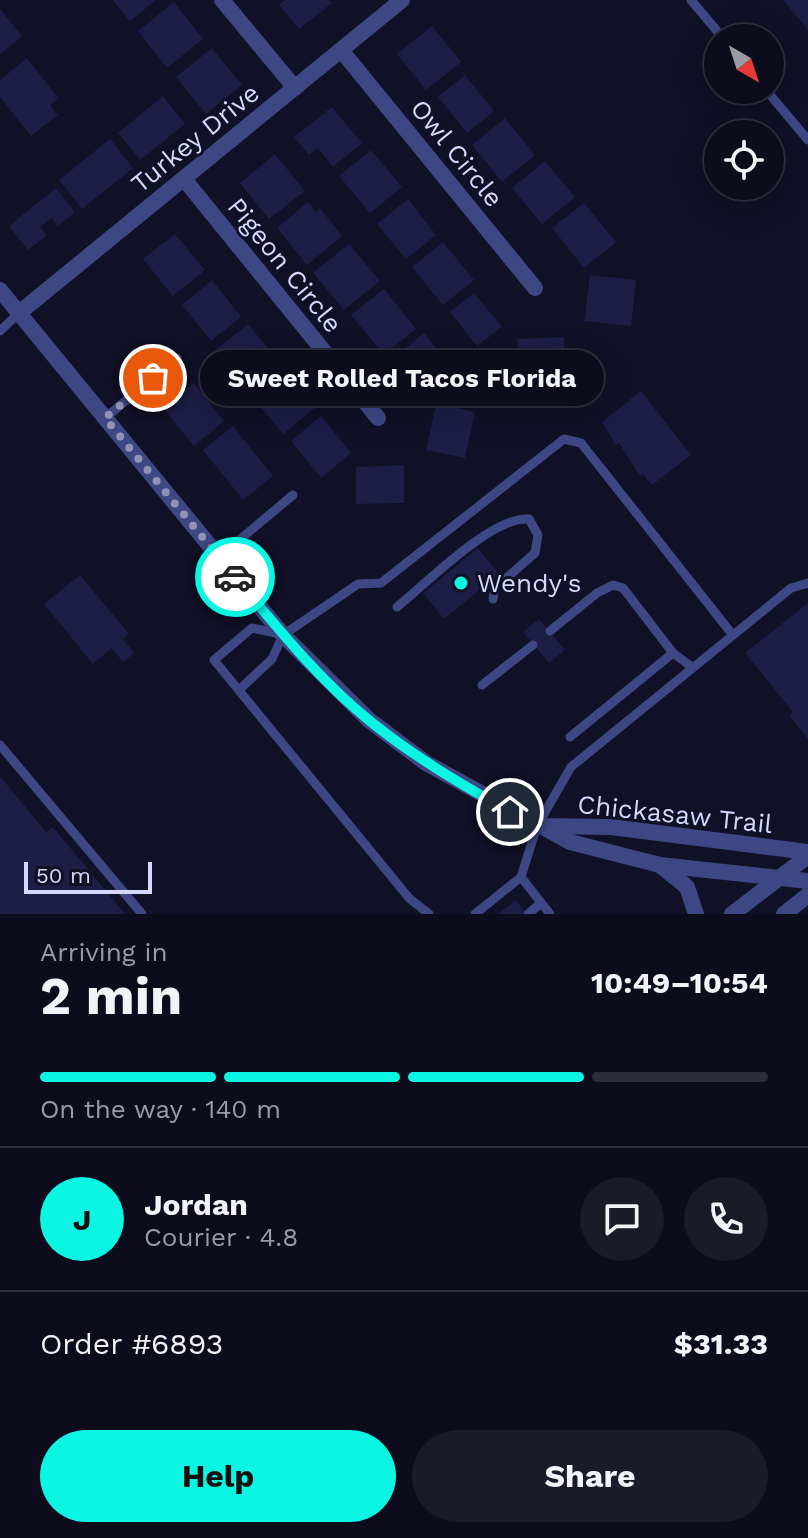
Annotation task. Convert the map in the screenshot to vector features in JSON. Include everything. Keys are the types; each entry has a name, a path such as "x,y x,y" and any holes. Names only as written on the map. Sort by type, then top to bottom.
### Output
{"street":[{"path":"222,0 295,88"},
{"name":"Turkey Drive","path":"19,313 402,0"},
{"name":"Owl Circle","path":"341,50 535,288"},
{"name":"Pigeon Circle","path":"184,179 378,418"},
{"name":"Chickasaw Trail","path":"0,290 283,635 332,686 380,729 426,763 570,842 660,865 808,881"},
{"name":"Chickasaw Trail","path":"537,826 611,827 808,854"},
{"path":"732,914 808,854"},
{"path":"660,865 687,887 696,914"},
{"path":"784,914 808,895"}],"lane":[{"path":"691,0 711,24"},
{"path":"778,104 808,140"},
{"path":"0,331 19,313"},
{"path":"105,418 177,358"},
{"path":"239,690 272,659 283,635 358,584 381,583 564,439 581,443 732,634"},
{"path":"219,557 293,495"},
{"path":"397,607 488,533 514,517 529,519 538,535 535,553 495,588 493,599"},
{"path":"475,914 521,877 537,826 571,767 791,588 808,583"},
{"path":"550,631 597,593 613,585 623,588 673,653 692,667"},
{"path":"283,635 252,628 214,660 409,898 429,914"},
{"path":"482,685 533,645"},
{"path":"570,737 673,653"},
{"path":"0,745 142,914"},
{"path":"521,877 550,914"},
{"path":"528,914 541,903"}],"building":[{"path":"113,0 156,0 130,21"},
{"path":"285,0 329,0 332,3 299,29 279,5"},
{"path":"783,0 808,0 808,30"},
{"path":"174,2 203,39 167,68 138,31"},
{"path":"0,9 22,36 0,55"},
{"path":"432,26 461,62 426,90 397,54"},
{"path":"212,48 242,85 206,114 176,77"},
{"path":"27,58 58,98 50,105 58,115 31,136 0,97 0,80"},
{"path":"465,75 494,111 467,133 438,97"},
{"path":"163,96 185,124 140,160 118,133"},
{"path":"332,107 362,143 333,167 318,148 309,155 294,137"},
{"path":"505,118 535,155 502,182 472,145"},
{"path":"110,139 133,168 82,209 59,180"},
{"path":"371,150 402,187 370,213 339,176"},
{"path":"275,154 305,191 269,219 240,183"},
{"path":"545,161 575,197 542,224 512,188"},
{"path":"56,188 75,212 58,226 51,218 40,227 47,235 28,250 9,226"},
{"path":"408,199 436,235 406,259 377,224"},
{"path":"308,202 316,212 320,208 342,236 307,265 277,228"},
{"path":"584,203 616,242 584,268 552,228"},
{"path":"175,234 205,270 173,296 143,259"},
{"path":"443,242 474,280 443,305 412,267"},
{"path":"349,244 380,281 344,310 313,273"},
{"path":"590,275 636,280 631,326 584,321"},
{"path":"212,280 241,317 211,341 182,305"},
{"path":"384,289 416,329 384,355 351,315"},
{"path":"474,293 502,327 477,346 450,312"},
{"path":"248,324 279,362 248,387 217,349"},
{"path":"424,333 453,369 421,395 392,359"},
{"path":"564,337 566,384 519,386 517,339"},
{"path":"287,368 317,406 283,434 252,396"},
{"path":"194,383 224,421 194,446 163,408"},
{"path":"641,391 691,455 652,485 643,474 640,476 602,422"},
{"path":"436,404 475,412 465,458 426,450"},
{"path":"321,416 351,453 321,478 291,441"},
{"path":"233,426 273,476 243,500 203,450"},
{"path":"404,465 404,503 356,504 356,467"},
{"name":"Wendy's","path":"478,548 499,574 444,619 423,593"},
{"path":"80,575 129,634 123,639 134,653 123,662 112,648 93,664 44,604"},
{"path":"808,603 808,739 789,715 793,712 745,653"},
{"path":"539,619 565,650 549,663 523,632"},
{"path":"0,776 46,832 53,827 125,914 0,914"},
{"path":"516,900 527,914 498,914"}],"way so far":[{"path":"153,378 105,418 235,577"}],"place":[{"name":"Sweet Rolled Tacos Florida","path":"153,378"},
{"name":"Wendy's","path":"461,583"}],"route":[{"path":"235,577 283,635 369,720 426,763 510,812"}]}
